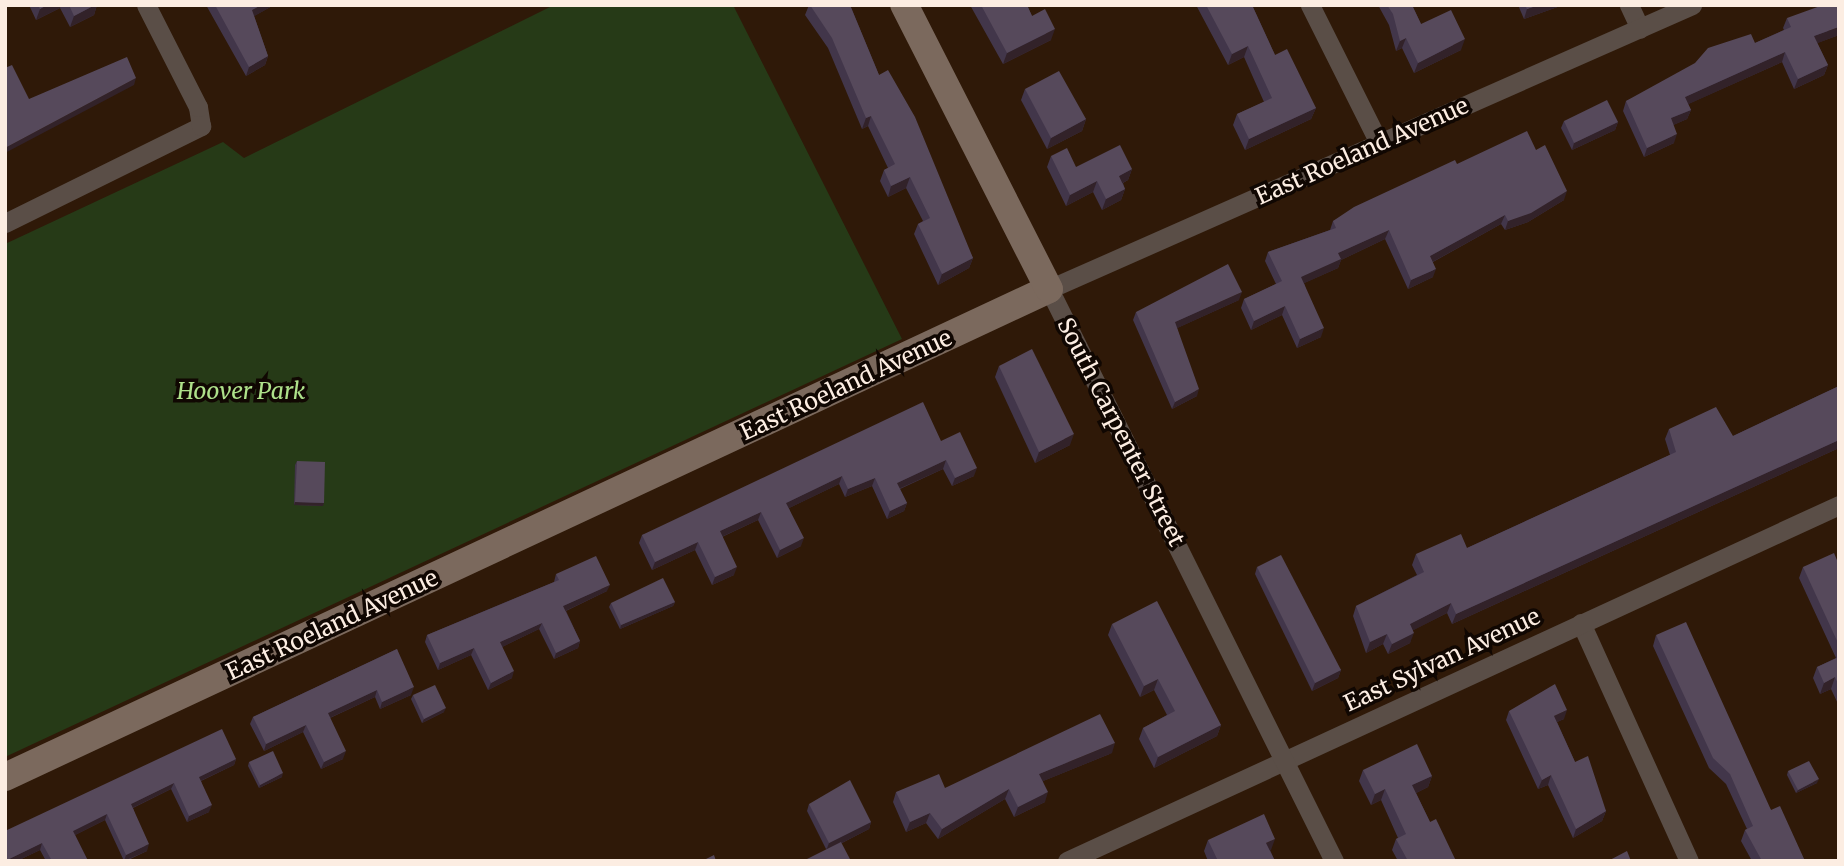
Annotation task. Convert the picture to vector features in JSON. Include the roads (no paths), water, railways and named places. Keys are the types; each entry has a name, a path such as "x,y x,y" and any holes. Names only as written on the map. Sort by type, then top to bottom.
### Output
{"street":[{"path":"5,223 201,126 198,107 146,5"},
{"name":"South Carpenter Street","path":"904,5 1334,861"},
{"path":"1310,5 1379,143"},
{"path":"1629,5 1640,29"},
{"name":"East Roeland Avenue","path":"5,777 1049,289 1692,5"},
{"name":"East Sylvan Avenue","path":"1067,861 1839,505"},
{"path":"1581,623 1689,861"}],"park label":[{"name":"Hoover Park","path":"241,391"}]}
